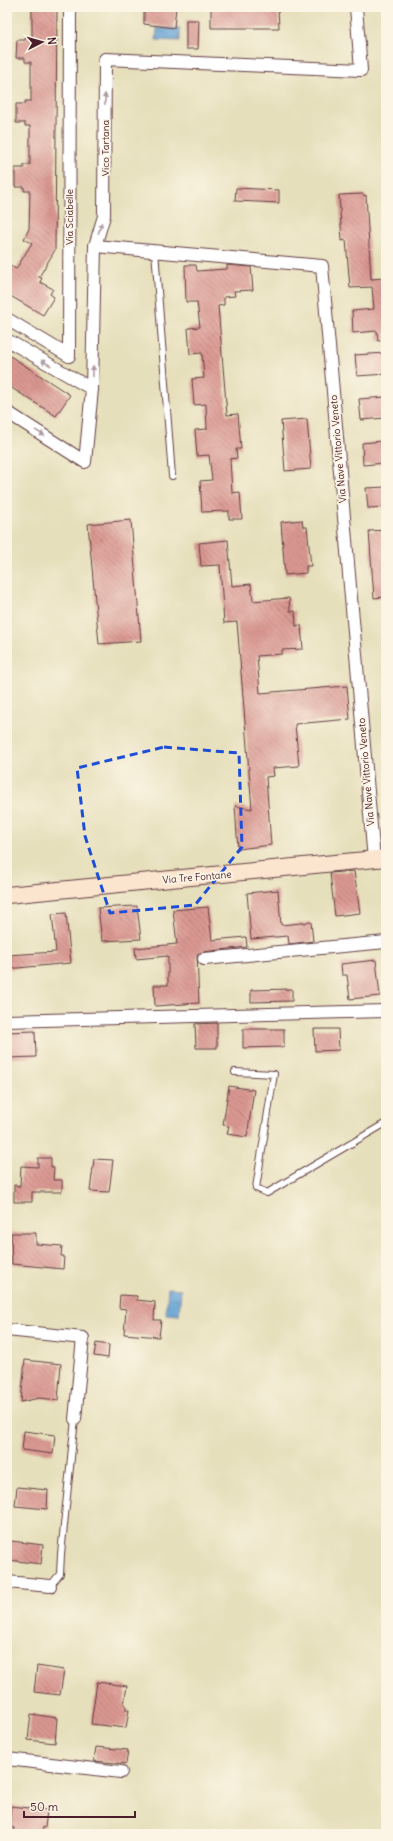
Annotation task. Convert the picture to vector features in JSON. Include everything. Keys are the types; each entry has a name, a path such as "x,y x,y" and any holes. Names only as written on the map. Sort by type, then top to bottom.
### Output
{"street":[{"name":"Via Sciabelle","path":"7,319 69,356 70,7"},
{"name":"Vico Tartana","path":"7,412 85,462 92,389 95,246 104,216 105,59 361,70 356,7"},
{"name":"Via Nave Vittorio Veneto","path":"95,246 322,266 380,859"},
{"path":"7,340 92,389"},
{"name":"Via Tre Fontane","path":"7,895 380,859"},
{"path":"204,959 386,942"},
{"path":"7,1021 386,1011"},
{"path":"7,1330 83,1338 75,1419"},
{"path":"7,1582 50,1586"},
{"path":"7,1759 121,1772"}],"lane":[{"path":"155,251 172,476"},
{"path":"235,1072 274,1074 256,1188 267,1193 386,1123"},
{"path":"50,1586 60,1574 75,1419"}],"highlighted area":[{"path":"164,747 239,753 242,847 195,905 110,913 85,836 77,768"}],"water":[{"path":"157,28 180,29 180,41 156,40"},
{"path":"168,1288 181,1289 179,1315 166,1314"}],"building":[{"path":"32,7 57,7 55,250 39,277 42,278 40,282 53,289 50,294 54,297 43,315 7,294 7,264 16,269 32,243 24,239 29,229 30,191 24,191 24,187 15,187 15,168 24,168 24,165 30,165 30,126 25,126 25,123 16,123 16,104 25,104 25,101 31,101 31,62 25,62 25,58 16,58 17,40 25,40 26,36 32,37"},
{"path":"144,7 176,7 174,28 144,24"},
{"path":"211,7 278,7 279,28 211,28"},
{"path":"186,20 199,20 198,49 186,49"},
{"path":"236,188 279,190 279,203 235,201"},
{"path":"363,194 364,196 366,195 371,279 385,278 386,340 378,341 377,331 353,333 352,311 374,309 372,287 350,288 346,240 342,241 339,195"},
{"path":"185,265 196,265 197,271 227,269 227,265 251,267 253,290 234,291 235,296 224,297 224,305 218,306 227,415 238,414 241,449 236,449 237,458 230,459 232,493 240,492 242,519 229,519 229,511 202,512 200,481 212,480 209,455 197,456 195,430 207,429 206,404 194,405 192,379 204,378 202,353 190,354 188,328 200,327 197,302 186,302"},
{"path":"386,353 386,374 357,376 355,355"},
{"path":"7,354 70,395 56,416 7,385"},
{"path":"386,397 386,418 361,420 359,399"},
{"path":"307,419 311,469 285,471 281,421"},
{"path":"383,441 385,463 363,465 362,443"},
{"path":"386,487 386,507 368,508 366,488"},
{"path":"131,520 141,641 99,644 88,524"},
{"path":"302,520 303,527 307,527 311,566 306,566 306,573 285,575 281,522"},
{"path":"386,530 386,597 374,598 369,531"},
{"path":"228,540 232,586 251,584 253,601 289,598 290,611 295,611 296,626 301,625 303,649 282,650 282,654 257,656 260,693 347,686 350,719 295,724 299,766 273,768 274,776 266,777 271,845 238,849 235,806 252,809 237,622 224,623 220,565 201,566 199,543"},
{"path":"354,871 360,913 335,916 330,873"},
{"path":"278,890 281,925 311,922 313,941 289,944 288,936 251,939 247,893"},
{"path":"137,906 141,939 102,941 98,908"},
{"path":"208,907 212,940 246,937 247,947 197,954 199,1003 155,1006 154,985 168,985 168,956 136,959 135,948 177,944 173,910"},
{"path":"66,913 71,963 7,969 7,955 56,952 52,914"},
{"path":"376,960 380,996 350,999 347,975 342,975 341,964"},
{"path":"292,989 292,1001 251,1002 251,990"},
{"path":"217,1023 217,1048 196,1048 195,1024"},
{"path":"243,1029 284,1029 284,1047 243,1048"},
{"path":"314,1029 338,1029 339,1050 315,1051"},
{"path":"35,1031 36,1057 7,1058 7,1032"},
{"path":"229,1086 254,1090 247,1137 227,1134 229,1126 223,1125"},
{"path":"38,1158 51,1158 51,1167 54,1167 53,1180 62,1180 62,1192 32,1192 32,1202 14,1202 14,1185 20,1186 21,1166 38,1167"},
{"path":"94,1159 113,1160 109,1192 90,1191"},
{"path":"11,1233 36,1233 36,1244 62,1246 61,1256 64,1256 63,1269 12,1264"},
{"path":"120,1295 137,1296 137,1300 155,1302 154,1320 161,1320 159,1337 124,1334 126,1309 119,1308"},
{"path":"96,1343 109,1345 108,1358 94,1356"},
{"path":"25,1360 61,1364 58,1400 39,1398 21,1402"},
{"path":"24,1431 55,1435 53,1454 22,1450"},
{"path":"17,1487 48,1490 47,1509 15,1506"},
{"path":"11,1541 43,1545 41,1564 9,1560"},
{"path":"37,1666 64,1670 60,1695 34,1692"},
{"path":"97,1682 127,1686 124,1704 126,1705 126,1710 129,1710 126,1728 91,1724"},
{"path":"31,1714 57,1718 55,1743 28,1740"},
{"path":"96,1747 128,1750 126,1764 94,1761"},
{"path":"11,1806 47,1810 45,1828 43,1827 42,1834 13,1834 14,1828 9,1827"}]}
